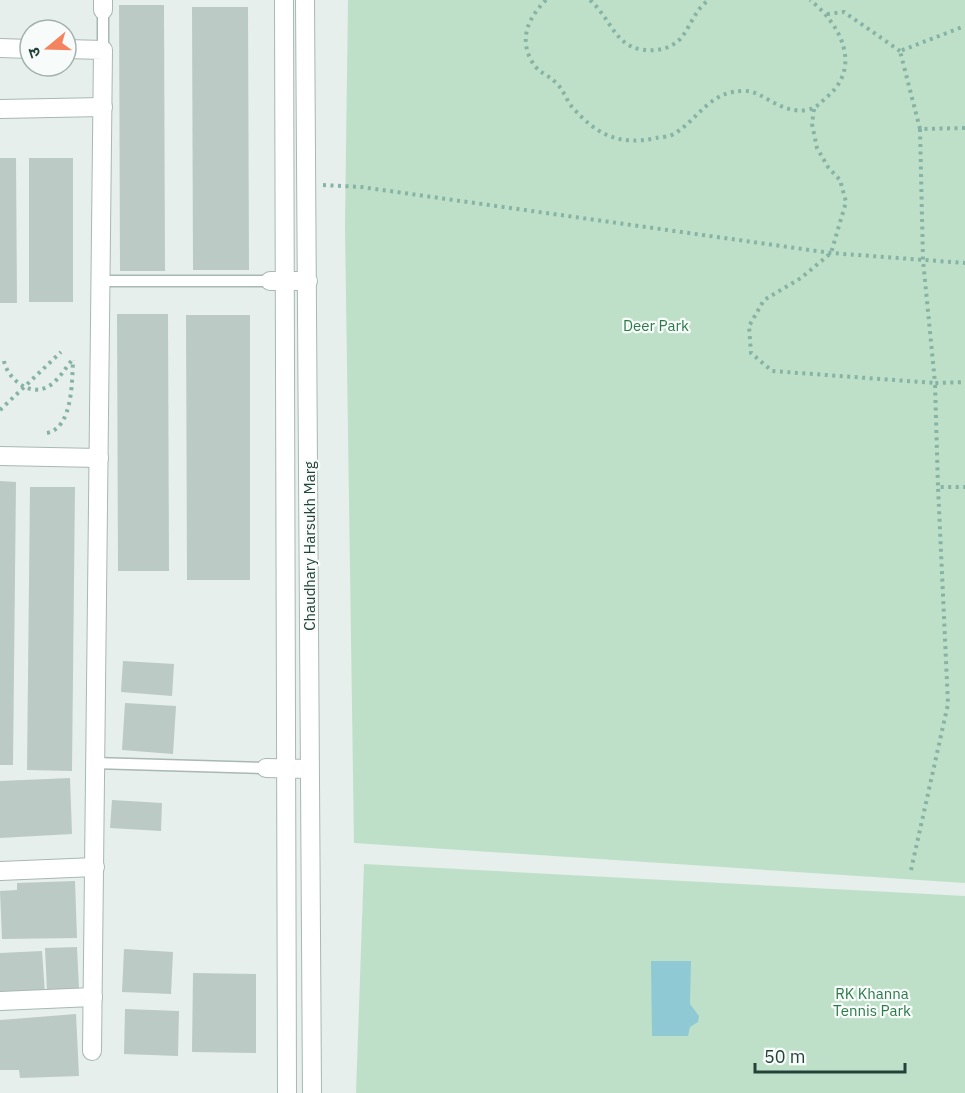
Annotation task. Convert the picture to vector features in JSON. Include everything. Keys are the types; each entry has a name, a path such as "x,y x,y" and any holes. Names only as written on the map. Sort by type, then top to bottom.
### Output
{"street":[{"name":"Chaudhary Harsukh Marg","path":"284,0 278,281 286,768 288,1093"},
{"name":"Chaudhary Harsukh Marg","path":"305,0 312,1093"},
{"path":"0,48 18,49"},
{"path":"78,49 103,50 92,1051"},
{"path":"0,109 103,107"},
{"path":"278,281 308,281"},
{"path":"0,456 99,458"},
{"path":"266,768 309,769"},
{"path":"0,871 94,867"},
{"path":"0,1001 93,997"}],"lane":[{"path":"103,50 104,5"},
{"path":"101,281 278,281"},
{"path":"94,763 266,768"}],"path":[{"path":"546,0 533,13 524,38 531,59 541,75 553,80 588,123 609,136 630,142 673,134 703,107 723,96 748,91 791,110 814,109 836,89 844,73 846,52 840,33 827,14 810,0"},
{"path":"590,0 603,13 612,31 624,44 644,51 665,50 680,39 709,0"},
{"path":"827,14 844,12 900,51 920,129 923,260 935,383 948,704 911,870"},
{"path":"900,51 965,26"},
{"path":"814,109 812,124 817,148 828,167 840,180 846,202 831,253 801,278 764,300 748,326 751,353 772,371 935,383 965,382"},
{"path":"920,129 965,128"},
{"path":"307,184 373,189 831,253 965,263"},
{"path":"0,410 61,352"},
{"path":"4,361 6,371 32,389 48,387 72,359 71,400 60,426 47,433"},
{"path":"938,487 965,488"}],"green space":[{"name":"Deer Park","path":"348,0 965,0 965,883 354,843 345,227"},
{"name":"RK Khanna Tennis Park","path":"364,864 965,896 965,1093 356,1093"}],"water":[{"path":"651,961 691,961 690,1004 699,1016 698,1022 690,1027 688,1036 652,1036"}],"building":[{"path":"119,5 164,5 165,271 120,271"},
{"path":"192,7 248,7 249,270 193,270"},
{"path":"0,158 16,158 17,303 0,303"},
{"path":"29,158 73,158 73,302 29,302"},
{"path":"117,314 168,314 169,571 118,571"},
{"path":"186,315 250,315 250,580 187,580"},
{"path":"0,481 16,482 13,765 0,765"},
{"path":"30,487 75,487 72,771 27,770"},
{"path":"123,661 174,664 172,696 121,692"},
{"path":"125,703 176,706 173,754 122,750"},
{"path":"70,778 72,834 0,838 0,781"},
{"path":"112,800 162,803 161,831 110,828"},
{"path":"75,881 77,938 2,939 0,891 17,890 17,883"},
{"path":"77,947 79,990 47,991 45,948"},
{"path":"124,949 173,952 171,994 122,992"},
{"path":"42,951 45,994 0,997 0,953"},
{"path":"193,973 256,974 256,1053 192,1052"},
{"path":"125,1009 179,1011 178,1056 124,1054"},
{"path":"76,1014 79,1076 20,1078 19,1070 0,1070 0,1020"}]}
